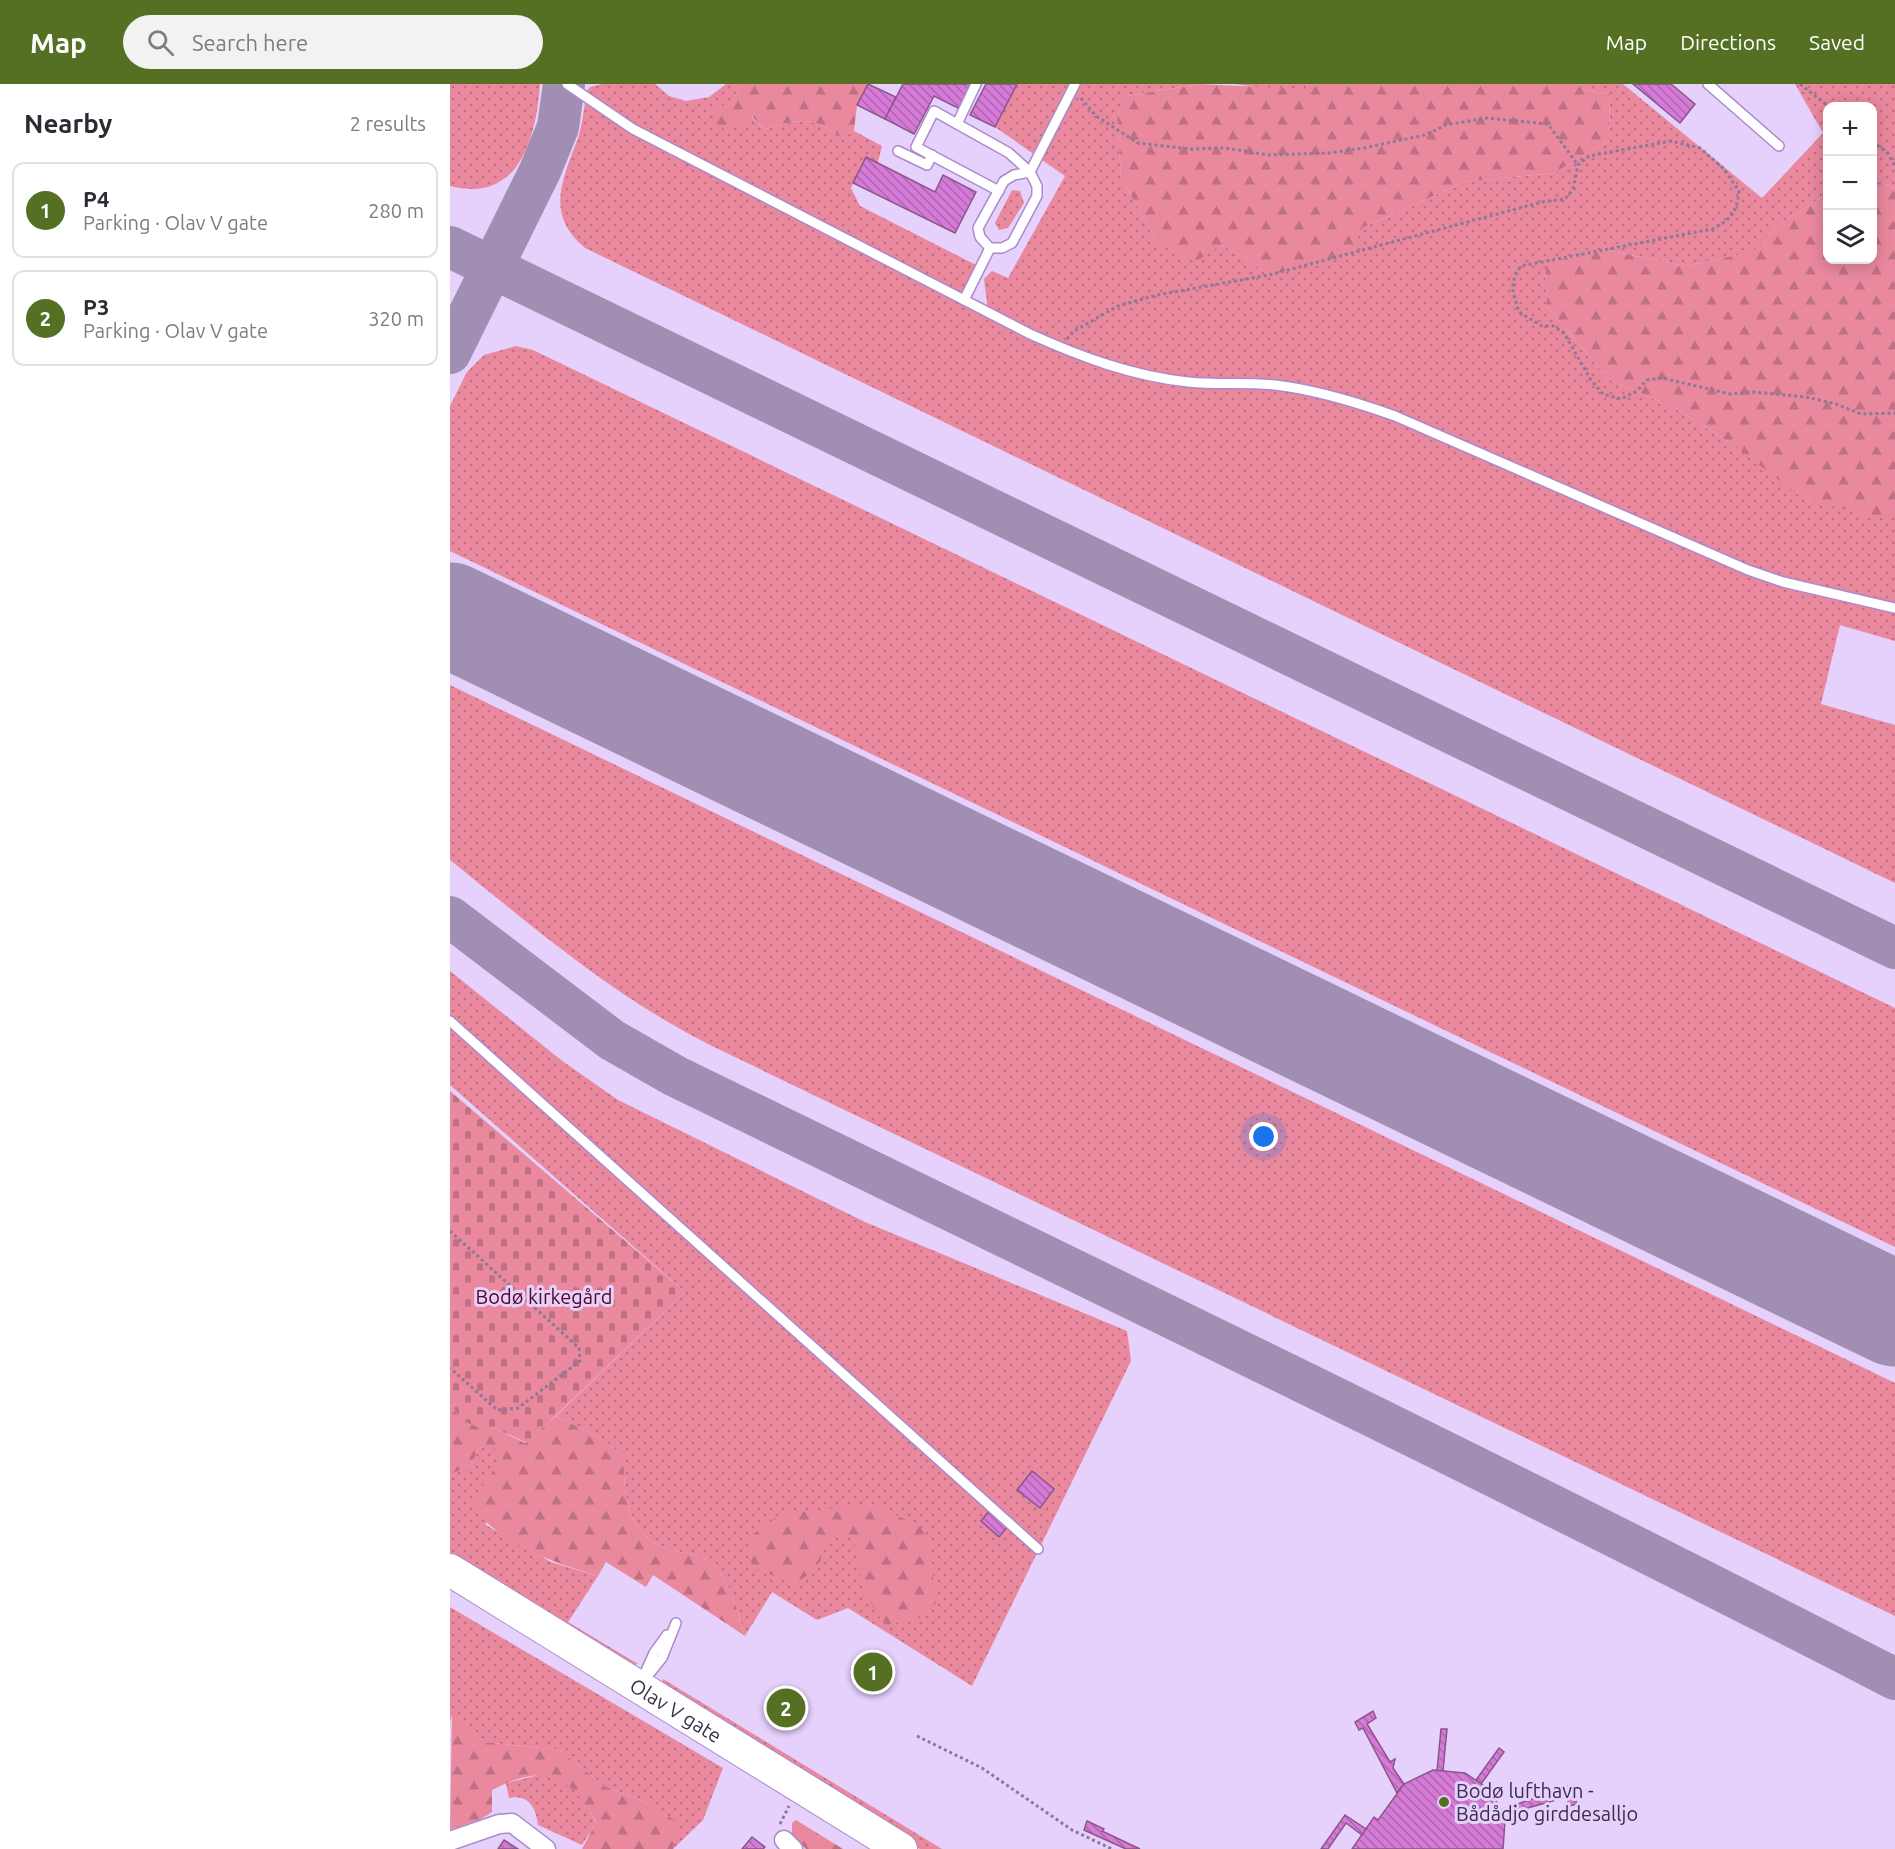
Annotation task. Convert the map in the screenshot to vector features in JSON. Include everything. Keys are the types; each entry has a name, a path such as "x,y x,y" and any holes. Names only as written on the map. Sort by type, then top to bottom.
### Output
{"highway":[{"name":"Olav V gate","path":"450,1570 901,1849"}],"street":[{"path":"450,1841 499,1824 512,1823 546,1849"}],"lane":[{"path":"567,84 633,129 964,300 1060,347 1110,367 1189,382 1275,385 1349,400 1395,416 1748,570 1783,582 1895,608"},
{"path":"957,124 976,84"},
{"path":"1708,84 1779,146"},
{"path":"1030,172 1074,86"},
{"path":"999,191 916,147 934,111 1009,153 1030,172 1037,186 1037,196 1012,243 1002,248 990,248 980,237 978,228 999,191 1004,181 1014,175 1030,172"},
{"path":"898,151 927,165 932,155"},
{"path":"964,300 990,248"},
{"path":"450,1021 1038,1549"},
{"path":"676,1623 662,1658 638,1688 654,1653 676,1623"}],"path":[{"path":"1800,84 1823,102"},
{"path":"1074,86 1096,116 1138,143 1190,149 1225,148 1269,155 1329,153 1398,141 1425,135 1446,125 1487,118 1548,124 1578,165"},
{"path":"1060,347 1074,330 1118,306 1147,298 1269,275 1542,202 1564,199 1574,189 1578,165 1589,156 1671,141 1700,148 1724,170 1739,191 1737,209 1729,221 1712,229 1521,266 1513,278 1512,290 1519,312 1542,326 1553,326 1564,333 1591,381 1603,394 1621,399 1637,391 1647,380 1662,378 1730,393 1806,397 1836,404 1861,414 1895,413"},
{"path":"1877,145 1887,152 1895,166"},
{"path":"450,1231 579,1348 580,1361 518,1408 497,1410 450,1368"},
{"path":"917,1736 982,1768 1072,1830 1112,1849"}],"green space":[{"path":"450,84 540,84 538,105 528,145 508,176 493,185 474,189 450,186"},
{"path":"602,84 655,84 669,96 686,101 709,97 726,84 740,84 733,101 765,129 796,121 813,122 842,138 854,131 882,146 877,166 864,160 851,188 860,206 980,267 964,299 988,311 984,279 992,271 1008,278 1065,176 995,127 1017,84 1199,84 1126,96 1117,116 1121,177 1157,243 1221,245 1243,256 1269,275 1362,228 1465,182 1554,173 1609,141 1610,94 1583,90 1580,84 1623,84 1762,198 1823,133 1823,197 1777,226 1753,252 1685,266 1606,250 1545,262 1547,306 1608,379 1677,409 1735,446 1868,516 1895,516 1895,641 1840,625 1821,704 1895,725 1895,883 585,248 572,235 564,222 560,196 580,132 587,91 590,87"},
{"path":"740,84 868,84 857,105 854,131 842,138 813,122 796,121 765,129 752,117 729,132 716,124 713,109 733,101"},
{"path":"1199,84 1306,89 1307,84 1580,84 1583,90 1610,94 1609,141 1554,173 1465,182 1362,228 1351,254 1269,275 1243,256 1221,245 1195,262 1157,243 1121,177 1117,116 1126,96"},
{"path":"1235,84 1307,84 1306,89 1267,89"},
{"path":"1795,84 1895,84 1895,188 1877,181 1877,102 1823,102 1823,133"},
{"path":"1877,181 1895,188 1895,516 1868,516 1802,498 1735,446 1677,409 1608,379 1547,306 1545,262 1606,250 1685,266 1752,252 1777,226 1823,197 1823,264 1877,264"},
{"path":"1012,190 1020,191 1024,203 1008,228 999,230 995,223"},
{"path":"516,346 533,350 1895,1008 1895,1247 450,551 450,406 467,372 484,355"},
{"path":"450,685 1895,1383 1895,1616 714,1047 643,1007 577,961 450,860"},
{"path":"450,971 561,1060 618,1100 865,1222 1127,1331 1131,1361 972,1686 848,1608 817,1620 772,1592 745,1636 728,1586 717,1569 702,1558 656,1544 645,1536 637,1525 627,1500 624,1456 597,1436 556,1416 685,1292 450,1085"},
{"name":"Bodø kirkegård","path":"450,1091 685,1292 527,1443 492,1427 478,1427 463,1421 450,1404"},
{"path":"450,1404 459,1416 478,1427 492,1427 525,1443 556,1416 597,1436 624,1456 627,1500 637,1525 645,1536 656,1544 702,1558 717,1569 728,1586 745,1636 653,1575 646,1587 606,1562 598,1576 546,1558 499,1533 473,1508 475,1496 502,1459 493,1447 479,1448 471,1465 450,1475"},
{"path":"493,1446 502,1459 491,1476 486,1525 551,1562 598,1576 568,1622 638,1664 630,1666 450,1558 450,1475 471,1465 479,1448"},
{"path":"873,1504 921,1527 930,1550 936,1603 920,1618 886,1625 866,1592 852,1535 841,1536 829,1541 817,1566 794,1584 759,1570 748,1559 753,1534 780,1515"},
{"path":"450,1607 723,1768 703,1820 673,1849 677,1822 645,1802 604,1786 560,1750 483,1742 452,1714 450,1723"},
{"path":"663,1679 942,1849 920,1849 662,1685"},
{"path":"452,1713 483,1742 560,1750 604,1786 645,1802 678,1822 673,1849 582,1849 596,1822 575,1792 564,1783 540,1776 526,1777 492,1790 492,1812 481,1819 450,1830"},
{"path":"543,1774 562,1781 576,1791 591,1813 596,1823 582,1845 538,1825 533,1807 526,1800 516,1797 509,1798 506,1783"},
{"path":"796,1820 843,1849 806,1849 792,1835 792,1823"}],"building":[{"path":"868,84 896,97 885,119 857,105"},
{"path":"903,84 973,84 960,109 934,96 914,134 885,119"},
{"path":"986,84 1017,84 995,127 970,115"},
{"path":"1633,84 1671,84 1695,104 1680,123"},
{"path":"866,157 935,192 943,175 976,192 955,233 853,183"},
{"path":"1032,1471 1054,1489 1040,1508 1017,1490"},
{"path":"990,1510 1008,1526 999,1537 981,1521"},
{"path":"1373,1711 1376,1718 1367,1724 1390,1762 1395,1759 1393,1768 1404,1784 1397,1793 1363,1728 1359,1730 1355,1722"},
{"path":"1441,1729 1447,1729 1443,1771 1437,1771"},
{"path":"1499,1748 1504,1752 1481,1784 1476,1780"},
{"name":"Bodø lufthavn - Bådådjo girddesalljo","path":"1433,1770 1465,1773 1492,1791 1505,1821 1503,1849 1352,1849 1374,1817 1378,1820 1404,1784"},
{"path":"1571,1785 1577,1804 1569,1806 1567,1797 1524,1809 1526,1813 1522,1815 1516,1811 1503,1816 1501,1810"},
{"path":"1345,1815 1366,1829 1362,1835 1346,1823 1328,1849 1321,1849"},
{"path":"1087,1821 1104,1829 1102,1831 1140,1849 1126,1849 1084,1830"},
{"path":"752,1837 765,1847 763,1849 742,1849"},
{"path":"504,1840 518,1849 498,1849"}],"taxiway":[{"path":"450,353 540,171 558,127 564,84"},
{"path":"450,247 1895,948"},
{"path":"450,917 612,1040 675,1076 1439,1449 1895,1679"}],"runway":[{"path":"450,615 1895,1314"}],"place":[{"name":"P4","path":"873,1672"},
{"name":"P3","path":"786,1708"},
{"name":"Bodø lufthavn - Bådådjo girddesalljo","path":"1444,1802"}]}
